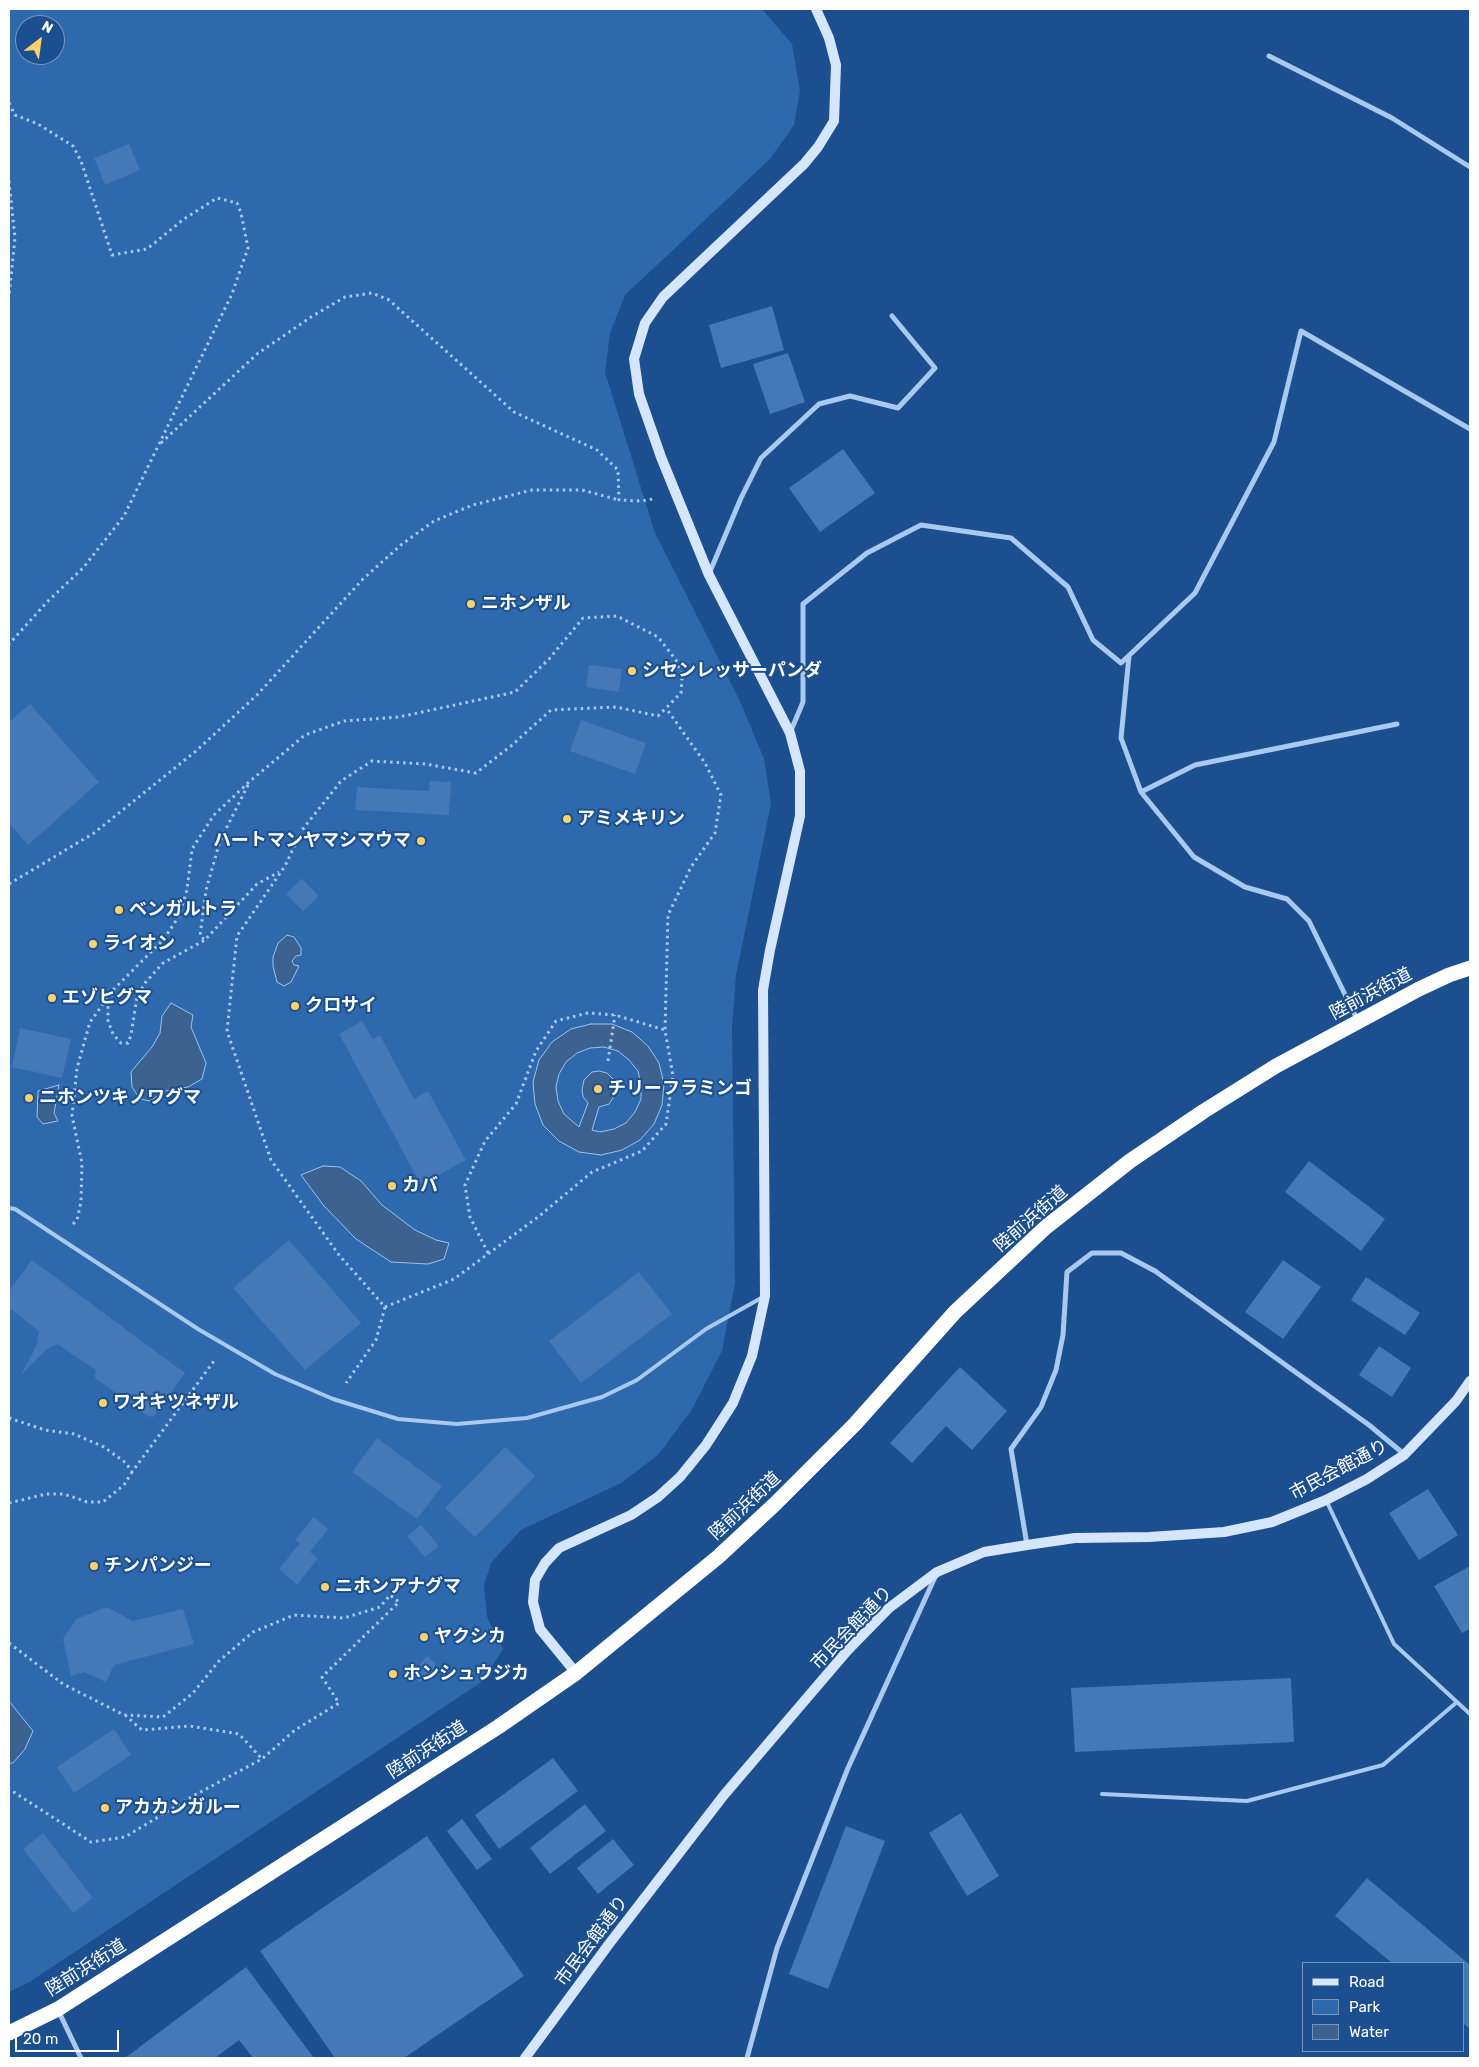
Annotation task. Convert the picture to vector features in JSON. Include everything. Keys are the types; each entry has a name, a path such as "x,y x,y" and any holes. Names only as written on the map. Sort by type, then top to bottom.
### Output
{"highway":[{"name":"陸前浜街道","path":"9,2033 58,2009 498,1728 576,1673 718,1557 775,1504 855,1424 955,1312 1046,1227 1130,1161 1204,1111 1276,1066 1419,989 1449,975 1470,968"}],"street":[{"path":"576,1673 540,1629 533,1602 535,1580 545,1562 558,1548 631,1515 658,1496 680,1477 696,1458 733,1403 752,1356 765,1296 763,990 800,816 800,771 790,733 709,575 676,494 639,394 634,359 645,323 663,297 804,164 818,147 834,121 836,65 829,38 816,9"},
{"path":"1269,56 1392,118 1470,167"},
{"path":"709,575 740,498 761,458 819,404 850,396 898,408 935,368 892,316"},
{"path":"790,733 803,702 803,604 867,554 921,525 1011,538 1068,587 1093,640 1121,663 1195,593 1274,442 1300,331 1470,429"},
{"path":"1129,656 1120,738 1141,792 1194,857 1245,887 1286,900 1309,921 1358,1021"},
{"path":"1141,792 1195,765 1397,724"},
{"path":"1027,1545 1011,1449 1041,1407 1056,1370 1063,1336 1067,1272 1092,1253 1121,1253 1155,1271 1369,1425 1404,1455"},
{"name":"市民会館通り","path":"526,2058 609,1944 737,1780 847,1651 889,1608 937,1572 984,1552 1027,1545 1076,1538 1149,1537 1224,1532 1272,1522 1326,1500 1367,1479 1404,1455 1456,1401 1470,1381"},
{"path":"747,2058 781,1939 848,1768 937,1572"},
{"path":"58,2009 82,2058"}],"lane":[{"path":"9,1208 15,1209 183,1319 275,1374 334,1399 398,1419 457,1424 527,1418 602,1397 637,1380 706,1329 765,1296"},
{"path":"1326,1500 1394,1644 1470,1714"},
{"path":"1102,1794 1247,1801 1383,1765 1457,1702"}],"path":[{"path":"9,103 15,115 38,124 73,146 81,161 112,256 146,249 184,219 217,198 237,203 241,213 248,248 232,294 124,516 83,568 26,623 9,644"},
{"path":"9,181 15,238 9,296"},
{"path":"159,445 257,354 311,316 345,297 372,293 389,300 514,412 597,450 618,470 619,500"},
{"path":"9,884 94,833 196,751 257,695 363,579 402,545 434,521 473,505 532,490 582,490 619,500 641,501 676,494"},
{"path":"60,1238 77,1220 81,1202 82,1163 72,1116 77,1068 90,1022 114,989 164,939 179,916 187,890 192,849 214,815 305,735 344,721 399,717 515,692 549,659 583,618 617,616 658,637 676,660 682,677 681,693 658,716 616,708 551,710 512,746 476,773 425,764 372,761 341,781 302,830 281,871 237,936 227,1031 270,1160 340,1255 385,1307"},
{"path":"385,1307 454,1279 538,1217 592,1172 642,1151 666,1124 674,1076 665,1030 668,915 691,867 714,833 721,796 705,763 666,708"},
{"path":"205,940 200,936 200,924 206,890 220,841 250,782"},
{"path":"114,989 108,1005 108,1021 113,1034 121,1043 128,1043 137,997 145,983 163,963 205,940 257,884 281,871"},
{"path":"488,1253 470,1217 465,1185 485,1141 516,1104 536,1051 556,1021 588,1014 615,1015 665,1030"},
{"path":"608,1061 615,1015"},
{"path":"334,1399 376,1340 385,1307"},
{"path":"9,1503 46,1494 64,1494 87,1502 103,1502 124,1485 226,1345"},
{"path":"9,1418 45,1430 74,1434 104,1447 126,1463 132,1472"},
{"path":"9,1789 91,1842 125,1837 193,1796 262,1759 295,1730 339,1703 322,1677 399,1602 390,1595 380,1607 344,1618 294,1616 254,1632 219,1661 193,1692 163,1718 124,1714"},
{"path":"9,1643 63,1684 124,1714 142,1730 190,1726 239,1734 262,1759"}],"green space":[{"path":"9,9 762,9 792,44 800,91 794,125 770,159 625,295 610,333 605,372 655,533 740,701 764,759 771,804 736,975 732,1027 735,1283 722,1351 691,1411 658,1455 621,1483 521,1530 491,1563 484,1585 487,1617 503,1649 483,1681 31,1981 9,1992"}],"water":[{"path":"287,935 294,937 301,948 301,955 296,956 292,961 294,965 299,966 291,982 284,986 277,982 273,957 278,943"},
{"path":"171,1003 193,1015 191,1027 206,1063 202,1079 188,1087 165,1091 150,1101 140,1099 132,1087 131,1072 152,1047 160,1033 162,1016"},
{"path":"591,1024 612,1024 632,1032 648,1046 659,1063 664,1084 662,1105 654,1124 640,1140 622,1150 601,1155 579,1152 559,1141 543,1125 535,1104 533,1082 539,1060 552,1042 571,1029","holes":["604,1047 618,1051 638,1071 641,1099 635,1112 626,1123 614,1129 600,1132 592,1130 599,1107 609,1104 615,1095 616,1083 607,1073 592,1072 584,1080 583,1097 588,1103 579,1127 564,1114 558,1101 556,1087 559,1074 566,1062 577,1053 590,1048"]},
{"path":"59,1085 54,1113 58,1121 43,1124 37,1117 38,1091"},
{"path":"323,1166 340,1167 361,1181 382,1205 415,1230 436,1240 449,1243 444,1259 428,1264 391,1262 356,1239 324,1206 301,1175"},
{"path":"9,1701 33,1731 25,1749 13,1763 9,1763"}],"building":[{"path":"129,144 140,170 105,185 94,158"},
{"path":"772,306 784,350 721,368 709,325"},
{"path":"788,353 805,402 770,414 753,364"},
{"path":"843,449 875,493 820,532 789,488"},
{"path":"589,665 622,669 619,692 586,687"},
{"path":"30,704 99,782 28,845 9,823 9,722"},
{"path":"581,720 646,743 635,774 570,751"},
{"path":"430,781 451,782 449,815 355,810 357,787 429,791"},
{"path":"302,879 319,896 303,911 286,894"},
{"path":"362,1021 373,1039 380,1035 414,1099 428,1091 466,1160 421,1185 339,1034"},
{"path":"20,1028 71,1039 62,1078 12,1067"},
{"path":"1309,1161 1385,1219 1361,1251 1285,1192"},
{"path":"289,1240 361,1323 305,1370 233,1288"},
{"path":"32,1260 185,1373 153,1417 148,1416 95,1378 96,1370 57,1344 46,1350 21,1375 37,1344 39,1331 9,1308 9,1291"},
{"path":"1283,1260 1321,1287 1283,1339 1245,1312"},
{"path":"639,1272 672,1314 581,1383 549,1341"},
{"path":"1366,1277 1420,1313 1405,1335 1351,1300"},
{"path":"1379,1346 1411,1368 1392,1397 1359,1375"},
{"path":"960,1367 1007,1411 972,1450 946,1426 912,1463 890,1443"},
{"path":"377,1438 442,1486 417,1519 352,1472"},
{"path":"505,1447 535,1476 475,1537 445,1508"},
{"path":"1428,1489 1458,1535 1419,1560 1389,1513"},
{"path":"314,1517 328,1529 310,1552 318,1558 297,1585 279,1569 300,1543 295,1540"},
{"path":"421,1525 439,1546 425,1557 407,1536"},
{"path":"1470,1566 1470,1629 1462,1633 1434,1586"},
{"path":"107,1607 133,1621 183,1609 194,1644 114,1665 106,1682 84,1672 71,1676 63,1639 76,1619"},
{"path":"427,1656 436,1664 430,1676 420,1682 411,1675"},
{"path":"1291,1678 1294,1742 1075,1752 1071,1688"},
{"path":"114,1729 131,1755 74,1793 57,1767"},
{"path":"553,1758 578,1791 499,1849 475,1815"},
{"path":"585,1804 606,1831 550,1874 530,1848"},
{"path":"961,1813 999,1876 967,1896 929,1833"},
{"path":"462,1819 492,1859 477,1870 447,1831"},
{"path":"846,1826 885,1841 828,1989 789,1974"},
{"path":"43,1833 93,1898 73,1913 23,1849"},
{"path":"427,1836 524,1976 404,2058 335,2058 260,1951"},
{"path":"613,1839 634,1865 598,1894 577,1868"},
{"path":"1367,1878 1470,1965 1470,2029 1464,2024 1464,1962 1391,1962 1335,1916"},
{"path":"246,1967 314,2058 253,2058 239,2040 215,2058 125,2058"}],"place":[{"name":"ニホンザル","path":"471,604"},
{"name":"シセンレッサーパンダ","path":"632,671"},
{"name":"アミメキリン","path":"567,819"},
{"name":"ハートマンヤマシマウマ","path":"421,841"},
{"name":"ベンガルトラ","path":"119,910"},
{"name":"ライオン","path":"93,944"},
{"name":"エゾヒグマ","path":"52,998"},
{"name":"クロサイ","path":"295,1006"},
{"name":"チリーフラミンゴ","path":"598,1089"},
{"name":"ニホンツキノワグマ","path":"29,1098"},
{"name":"カバ","path":"392,1186"},
{"name":"ワオキツネザル","path":"103,1403"},
{"name":"チンパンジー","path":"94,1566"},
{"name":"ニホンアナグマ","path":"325,1587"},
{"name":"ヤクシカ","path":"424,1637"},
{"name":"ホンシュウジカ","path":"393,1674"},
{"name":"アカカンガルー","path":"105,1808"}]}
